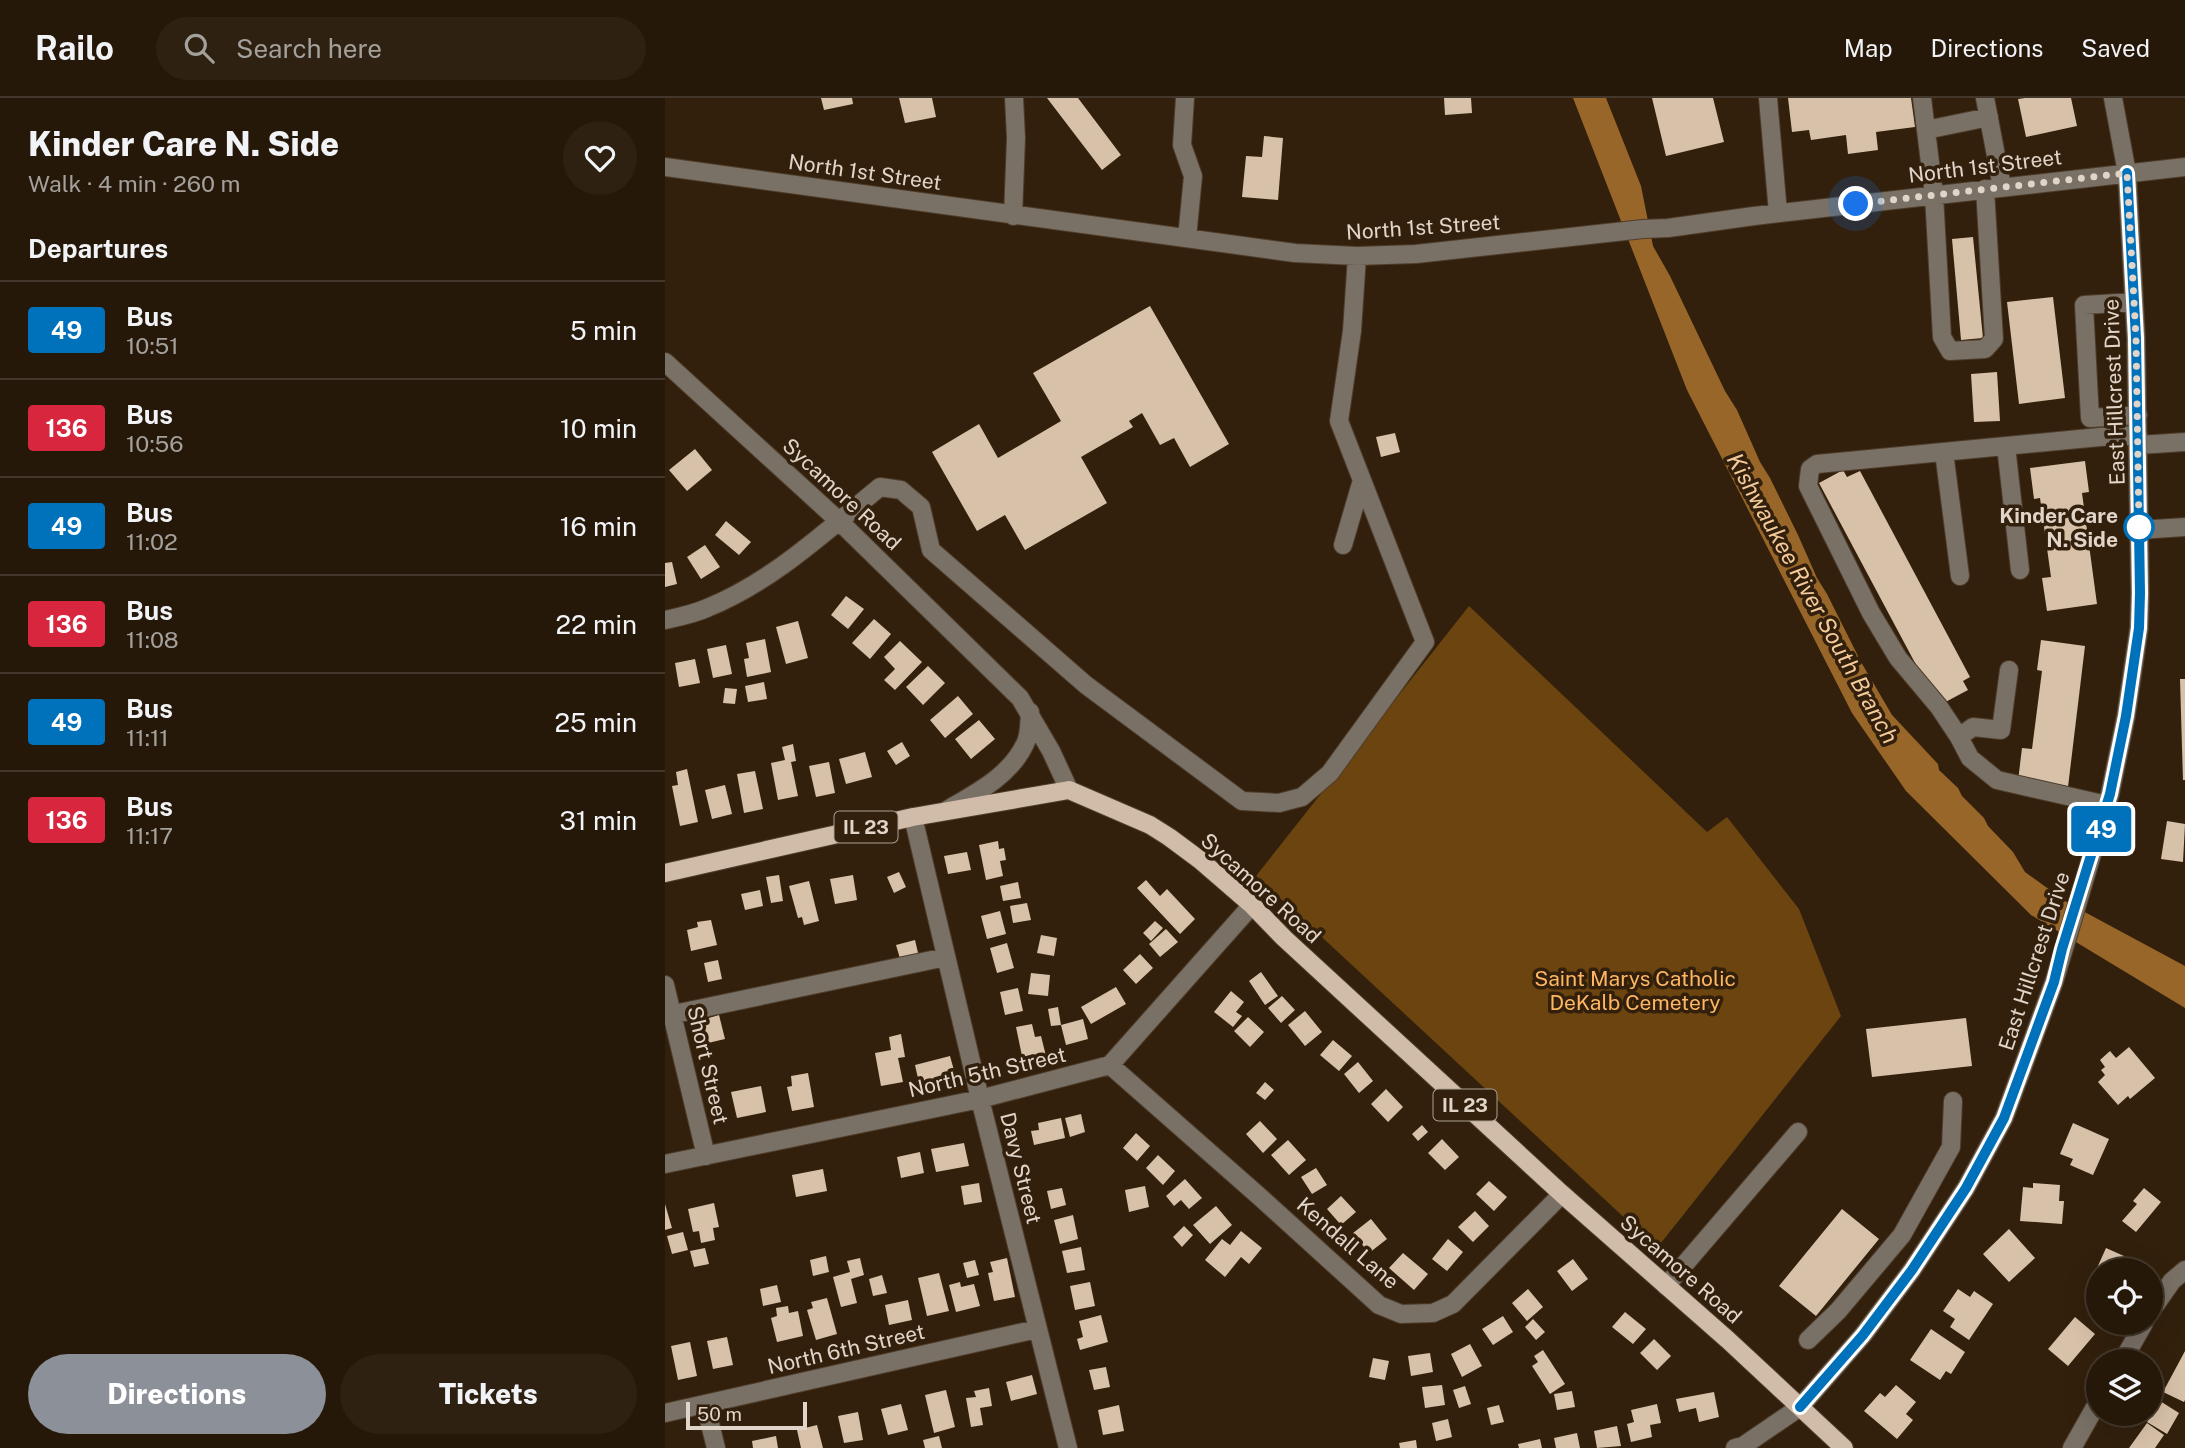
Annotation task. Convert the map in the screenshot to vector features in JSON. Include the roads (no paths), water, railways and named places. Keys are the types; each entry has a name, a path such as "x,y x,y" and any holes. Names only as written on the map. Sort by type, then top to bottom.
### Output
{"main road":[{"name":"IL 23","path":"665,873 913,817 1069,790"},
{"name":"Sycamore Road","path":"1069,790 1150,825 1200,860 1252,905 1284,938 1562,1194 1844,1448"}],"street":[{"path":"1013,216 1016,138 1014,98"},
{"path":"1185,98 1182,145 1193,176 1187,238"},
{"path":"1768,98 1778,214"},
{"path":"1922,98 1934,195 1942,337 1950,351 1985,349 1994,340 1993,188 1989,117 1985,98"},
{"name":"East Hillcrest Drive","path":"1735,1448 1743,1446 1800,1407 1863,1335 1912,1270 1966,1188 2004,1118 2054,982 2107,805 2121,742 2139,628 2138,415 2134,302 2127,173 2113,98"},
{"path":"1926,130 1989,117"},
{"name":"North 1st Street","path":"665,167 1295,253 1357,256 1416,254 1668,228 2185,167"},
{"path":"665,620 707,609 739,593 772,572 880,487 901,490 921,507 931,550 1086,685 1242,800 1279,803 1302,797 1330,773 1425,642 1339,421 1352,331 1357,256"},
{"path":"2134,302 2084,305 2090,418 2138,415"},
{"name":"Sycamore Road","path":"665,362 839,520 1005,682 1030,712 1069,790"},
{"path":"2107,805 1997,780 1970,758 1959,737 1871,613 1808,486 1809,470 1817,464 2100,437 2185,442"},
{"path":"2006,446 2020,570"},
{"path":"1944,452 1960,576"},
{"path":"1343,545 1362,480"},
{"path":"2139,530 2185,527"},
{"path":"1959,737 1973,727 2001,730 2009,670"},
{"path":"944,812 987,787 1012,764 1027,742 1030,712"},
{"name":"Davy Street","path":"913,817 1067,1448"},
{"path":"1110,1065 1252,905"},
{"path":"669,1015 946,957"},
{"name":"Short Street","path":"665,985 669,1015 706,1156"},
{"name":"North 5th Street","path":"665,1164 980,1099 1110,1065"},
{"name":"Kendall Lane","path":"1110,1065 1379,1305 1401,1314 1433,1313 1464,1296 1562,1194"},
{"path":"1808,1340 1838,1311 1902,1234 1951,1147 1953,1101"},
{"path":"1666,1286 1798,1132"},
{"path":"2163,1294 2185,1270"},
{"name":"North 6th Street","path":"665,1413 1037,1329"},
{"path":"705,1404 716,1448"},
{"path":"2072,1448 2086,1423"}],"water":[{"name":"Kishwaukee River South Branch","path":"1573,98 1606,98 1641,186 1653,246 1737,410 1817,578 1892,715 2013,852 2025,872 2068,903 2185,966 2185,1008 2031,915 1906,791 1852,713 1687,390"}],"place":[{"name":"Kinder Care N. Side","path":"2139,527"}],"park label":[{"name":"Saint Marys Catholic DeKalb Cemetery","path":"1635,990"}]}
